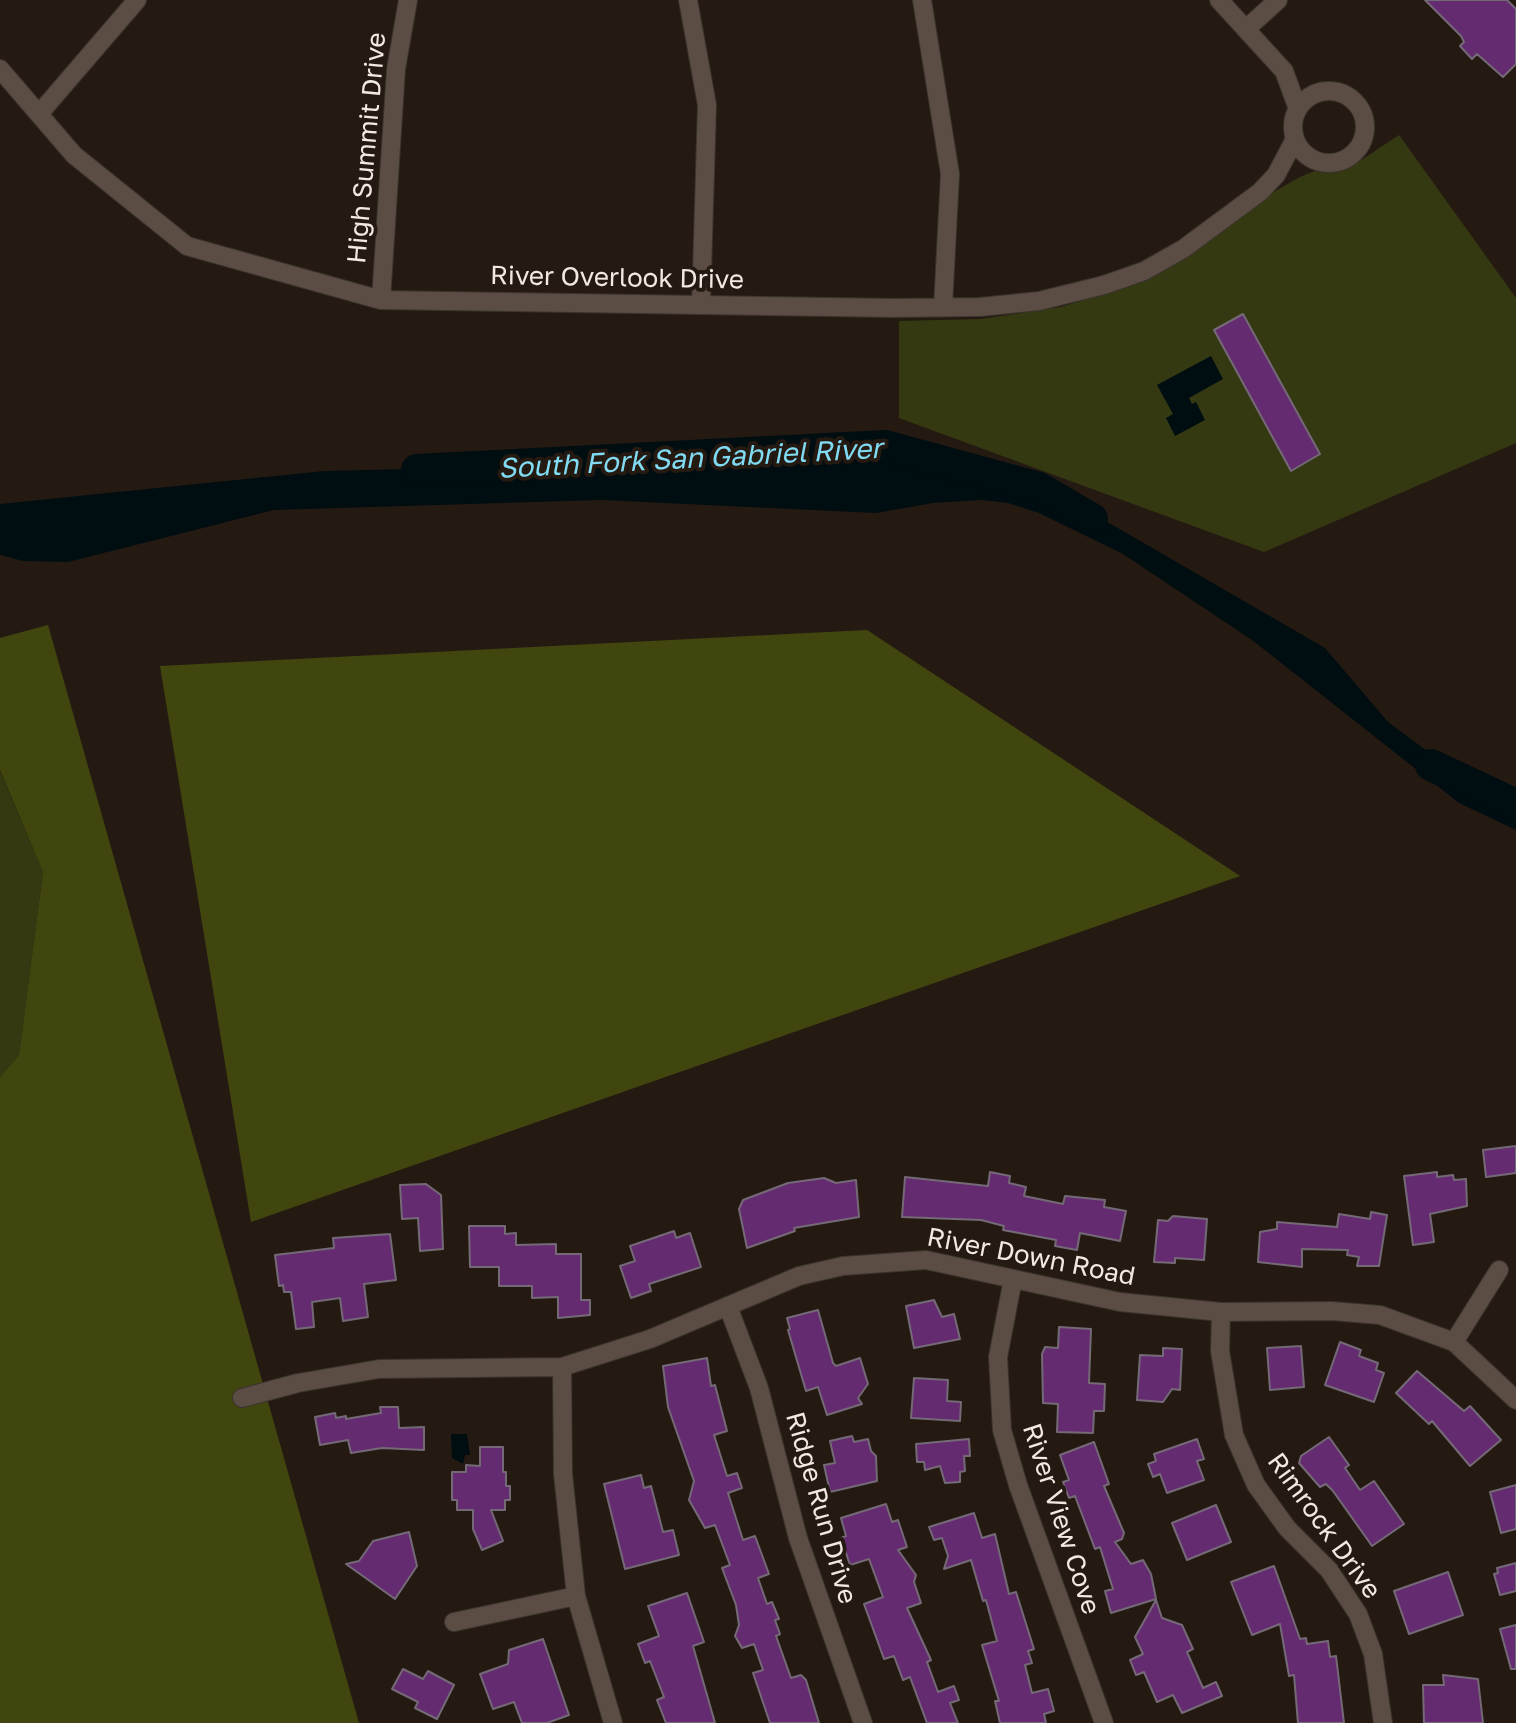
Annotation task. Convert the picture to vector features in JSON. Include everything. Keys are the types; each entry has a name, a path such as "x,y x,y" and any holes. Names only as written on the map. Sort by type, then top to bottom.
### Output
{"street":[{"path":"39,114 137,0"},
{"name":"High Summit Drive","path":"381,300 396,69 408,0"},
{"path":"688,0 707,105 701,305"},
{"path":"922,0 950,174 943,307"},
{"path":"1219,0 1284,71 1320,92"},
{"path":"1246,29 1278,0"},
{"name":"River Overlook Drive","path":"0,69 74,155 187,246 381,300 943,307 1039,301 1104,285 1144,271 1183,249 1260,192 1276,175"},
{"path":"1284,71 1298,109"},
{"path":"1276,175 1317,161 1340,162 1358,149 1366,129 1360,107 1352,99 1331,91 1320,92 1298,109 1293,123 1300,148 1317,161"},
{"path":"1276,175 1295,139"},
{"name":"River Down Road","path":"242,1398 298,1383 379,1369 562,1367 729,1309 799,1276 887,1260 938,1261 1120,1302 1221,1312 1332,1311 1380,1315 1454,1342 1516,1400"},
{"path":"1454,1342 1499,1270"},
{"name":"River View Cove","path":"1013,1279 998,1357 1002,1430 1018,1485 1104,1723"},
{"name":"Ridge Run Drive","path":"729,1309 759,1388 798,1538 863,1723"},
{"name":"Rimrock Drive","path":"1221,1312 1220,1351 1234,1435 1256,1485 1287,1528 1329,1570 1358,1614 1373,1654 1383,1723"},
{"path":"562,1367 563,1474 576,1596 613,1723"},
{"path":"454,1622 576,1596"}],"green space":[{"path":"1399,135 1516,298 1516,443 1264,552 899,418 899,321 981,319 1061,307 1113,291 1164,271 1265,197 1300,177 1322,168 1351,167"},
{"path":"48,625 359,1723 0,1723 0,1077 19,1055 43,872 0,770 0,638"},
{"path":"867,630 1240,876 251,1222 160,666"},
{"path":"0,771 43,872 19,1055 0,1077"}],"water":[{"path":"1211,356 1223,379 1189,398 1192,404 1196,402 1205,420 1175,436 1166,418 1173,414 1157,385"},
{"path":"773,453 892,458 986,469 1104,520 1325,648 1388,722 1481,791 1516,807 1516,830 1459,803 1252,640 1123,554 1039,513 1008,503 982,500 933,503 876,513 601,500 274,510 68,562 23,561 0,555 0,504 324,471 536,466"},
{"path":"451,1434 467,1434 470,1455 465,1455 463,1464 452,1458"}],"building":[{"path":"1425,0 1507,0 1516,9 1516,64 1503,77 1477,54 1472,59 1460,46 1464,42 1461,36"},
{"path":"1243,314 1320,454 1291,471 1214,330"},
{"path":"1516,1146 1516,1173 1486,1177 1483,1150"},
{"path":"990,1172 1010,1176 1009,1183 1026,1187 1024,1196 1063,1204 1065,1196 1105,1200 1104,1207 1126,1211 1120,1241 1080,1233 1077,1250 1055,1246 1056,1240 1003,1230 1004,1226 981,1220 902,1217 905,1177 988,1186"},
{"path":"1437,1172 1437,1177 1453,1175 1454,1180 1466,1179 1467,1206 1430,1214 1434,1242 1413,1245 1404,1176"},
{"path":"824,1178 836,1183 856,1180 859,1217 794,1228 795,1231 747,1248 739,1209 743,1200 788,1183"},
{"path":"426,1184 441,1195 443,1249 420,1251 418,1218 402,1219 400,1185"},
{"path":"1371,1212 1387,1215 1379,1266 1357,1266 1359,1257 1347,1255 1348,1250 1302,1249 1302,1267 1258,1262 1260,1232 1277,1229 1277,1222 1337,1227 1339,1214 1370,1219"},
{"path":"1173,1216 1207,1219 1204,1260 1175,1258 1175,1263 1154,1262 1158,1220 1168,1221"},
{"path":"469,1226 505,1226 505,1234 516,1233 516,1245 556,1244 556,1254 581,1254 581,1300 590,1300 590,1315 558,1318 558,1297 532,1298 532,1286 499,1286 499,1267 470,1267"},
{"path":"674,1231 676,1238 690,1233 701,1267 649,1284 651,1291 631,1298 620,1266 635,1261 630,1246"},
{"path":"390,1234 396,1280 364,1284 368,1317 343,1321 340,1298 312,1302 314,1327 296,1329 291,1292 284,1292 283,1285 279,1286 275,1255 334,1248 333,1238"},
{"path":"934,1300 942,1317 954,1314 960,1339 914,1348 906,1306"},
{"path":"818,1310 833,1363 836,1366 860,1358 868,1384 858,1398 862,1404 827,1415 818,1387 806,1391 788,1330 787,1318"},
{"path":"1059,1327 1091,1329 1089,1383 1105,1384 1104,1411 1094,1411 1093,1433 1057,1432 1058,1404 1043,1403 1042,1354 1045,1347 1058,1348"},
{"path":"1340,1342 1361,1350 1359,1356 1378,1363 1376,1370 1384,1373 1374,1402 1325,1385"},
{"path":"1301,1346 1304,1387 1270,1390 1267,1348"},
{"path":"1163,1348 1182,1349 1180,1390 1172,1389 1163,1402 1137,1400 1140,1355 1163,1356"},
{"path":"707,1358 711,1386 715,1385 727,1431 714,1435 727,1476 737,1473 742,1488 728,1493 743,1540 755,1536 769,1574 758,1578 767,1604 772,1602 779,1619 775,1620 780,1634 776,1636 791,1678 801,1675 806,1680 819,1723 770,1723 753,1673 763,1670 754,1644 742,1648 735,1636 739,1625 736,1605 722,1568 730,1565 715,1525 705,1528 689,1500 694,1481 668,1407 663,1366"},
{"path":"1417,1371 1464,1411 1470,1406 1501,1440 1470,1466 1432,1421 1429,1424 1396,1393"},
{"path":"914,1378 948,1380 947,1401 961,1402 960,1421 911,1418"},
{"path":"380,1407 398,1407 399,1428 424,1427 424,1450 382,1448 351,1453 348,1440 320,1445 315,1417 335,1413 336,1418 346,1416 346,1419 381,1413"},
{"path":"852,1436 854,1442 868,1439 876,1456 877,1481 830,1492 824,1465 835,1463 830,1441"},
{"path":"1329,1437 1349,1465 1345,1468 1360,1490 1374,1481 1404,1524 1372,1546 1333,1491 1326,1484 1320,1487 1299,1463 1301,1456"},
{"path":"969,1439 970,1456 964,1456 965,1471 960,1472 960,1482 945,1483 940,1466 925,1470 924,1462 917,1462 916,1444"},
{"path":"1197,1439 1204,1459 1197,1461 1204,1480 1167,1493 1160,1474 1153,1477 1148,1464 1156,1461 1154,1454"},
{"path":"1094,1442 1109,1484 1104,1486 1124,1533 1122,1539 1115,1542 1131,1564 1143,1560 1151,1574 1156,1599 1111,1613 1105,1591 1113,1589 1100,1547 1095,1549 1075,1496 1069,1498 1063,1482 1069,1480 1060,1455"},
{"path":"480,1447 503,1447 503,1472 506,1472 506,1486 510,1486 510,1500 505,1500 505,1510 491,1510 503,1541 482,1550 473,1529 473,1510 457,1510 457,1500 452,1500 452,1472 466,1472 466,1465 480,1466"},
{"path":"641,1475 644,1488 651,1486 663,1532 673,1530 679,1555 625,1569 604,1484"},
{"path":"1516,1485 1516,1529 1501,1533 1490,1492"},
{"path":"886,1504 892,1522 898,1520 907,1547 898,1550 916,1575 914,1582 921,1603 907,1608 931,1660 927,1662 938,1692 954,1686 959,1700 950,1703 958,1723 927,1723 910,1677 903,1680 894,1656 884,1659 864,1604 883,1597 869,1559 850,1565 841,1538 846,1536 841,1518"},
{"path":"1216,1505 1231,1542 1187,1560 1172,1523"},
{"path":"974,1513 982,1538 995,1534 1009,1594 1016,1592 1034,1649 1028,1651 1032,1663 1025,1665 1032,1693 1048,1689 1054,1711 1044,1714 1046,1723 1000,1723 995,1701 999,1701 982,1645 997,1641 986,1600 983,1601 971,1560 944,1569 948,1556 942,1538 934,1540 929,1527"},
{"path":"409,1532 417,1566 395,1599 346,1564 359,1561 373,1541"},
{"path":"1516,1563 1516,1591 1500,1595 1494,1574 1498,1573 1497,1568"},
{"path":"1274,1566 1300,1639 1306,1638 1307,1644 1328,1641 1330,1657 1336,1656 1344,1723 1298,1723 1294,1675 1289,1676 1280,1624 1252,1635 1231,1582"},
{"path":"1448,1572 1463,1615 1409,1634 1394,1591"},
{"path":"687,1593 704,1642 693,1646 715,1723 666,1723 657,1700 664,1697 650,1661 645,1663 638,1644 659,1636 648,1606"},
{"path":"1156,1600 1162,1618 1182,1625 1193,1649 1187,1652 1203,1688 1216,1682 1222,1696 1182,1713 1173,1695 1157,1702 1144,1672 1136,1675 1130,1660 1143,1654 1135,1637"},
{"path":"1516,1625 1516,1669 1511,1669 1500,1629"},
{"path":"543,1639 569,1715 547,1723 522,1723 514,1702 493,1709 480,1674 508,1664 509,1650"},
{"path":"403,1669 423,1679 428,1671 454,1685 437,1719 415,1708 418,1702 392,1689"},
{"path":"1443,1675 1478,1679 1483,1723 1424,1723 1423,1685 1444,1685"}],"waterway":[{"name":"South Fork San Gabriel River","path":"417,470 885,446 1039,488 1092,519"},
{"name":"South Fork San Gabriel River","path":"1431,765 1516,805"}]}
